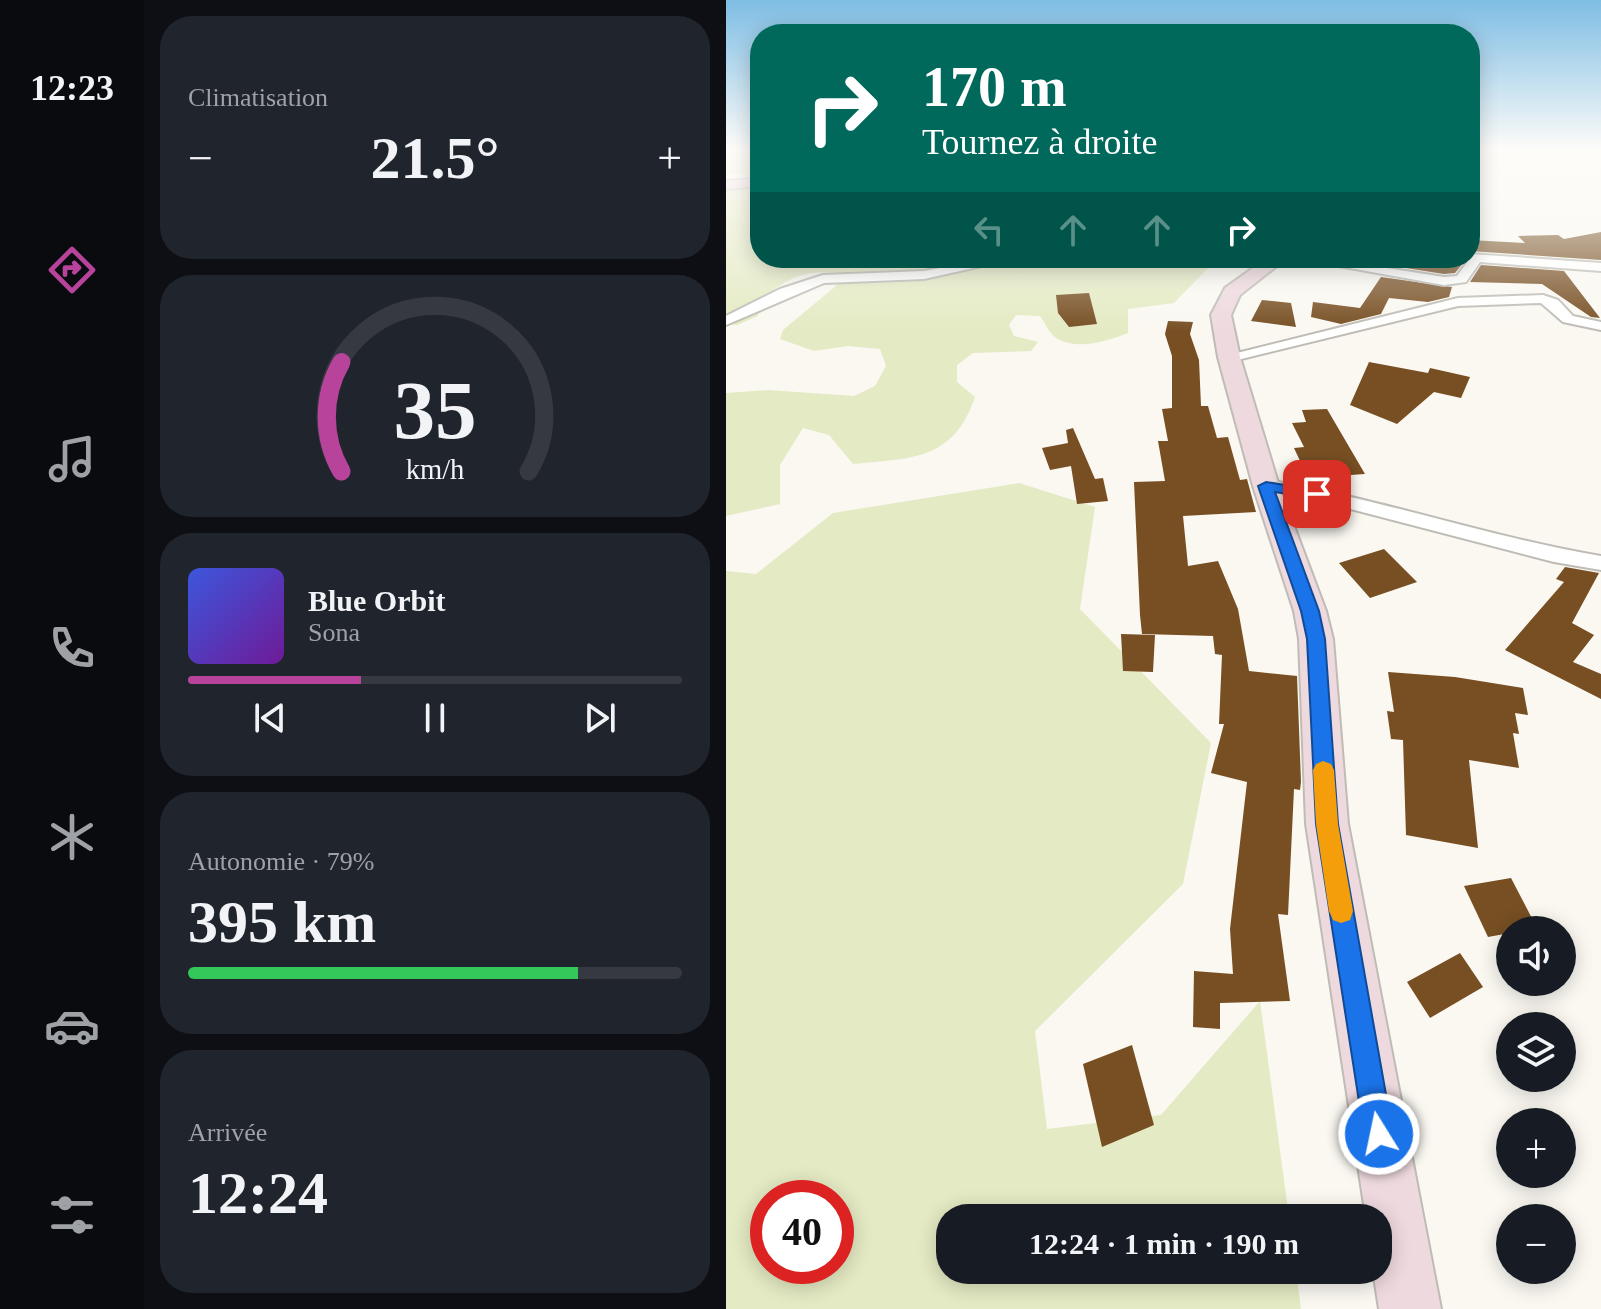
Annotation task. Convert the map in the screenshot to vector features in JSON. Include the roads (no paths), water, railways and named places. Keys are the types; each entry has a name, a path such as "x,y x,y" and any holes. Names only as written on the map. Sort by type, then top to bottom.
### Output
{"street":[{"path":"1480,259 1601,267"},
{"path":"726,321 773,298 823,279 924,275 960,268"},
{"path":"1264,268 1232,292 1221,315 1229,357 1266,486 1310,611 1316,639 1327,824 1410,1309"},
{"path":"1363,268 1444,281 1461,279 1467,268"},
{"path":"1229,357 1468,301 1543,299 1553,303 1568,319 1601,326"},
{"path":"1266,486 1317,494 1554,555 1601,563"}]}
